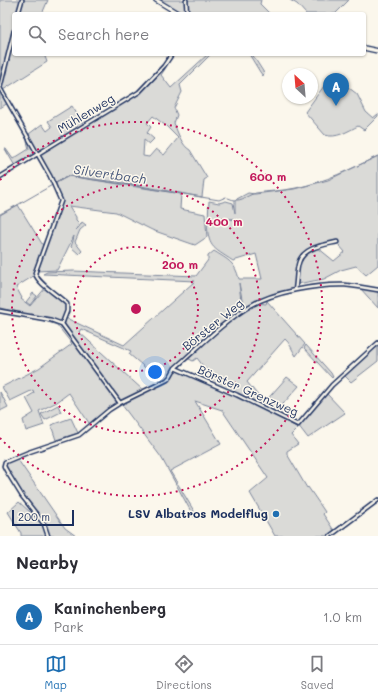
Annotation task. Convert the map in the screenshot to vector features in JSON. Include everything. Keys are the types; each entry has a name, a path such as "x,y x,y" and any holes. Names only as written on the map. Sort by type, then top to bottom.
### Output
{"main road":[{"path":"156,0 176,12"},
{"path":"366,48 378,51"}],"street":[{"path":"19,12 22,0"},
{"path":"186,0 187,12"},
{"path":"12,39 0,88 55,185 61,202 36,272 37,277 67,304 68,311 62,324"},
{"name":"Mühlenweg","path":"0,177 139,92 164,66 171,56"},
{"path":"295,290 299,262 301,258 311,249 337,242"},
{"name":"Börster Weg","path":"48,536 44,524 22,496 6,470 4,464 7,461 79,435 120,403 166,380 170,377 174,368 178,364 243,310 261,300 295,290 319,287 344,285 378,290"},
{"path":"0,311 51,320 62,324 120,403"},
{"name":"Börster Grenzweg","path":"174,368 237,395 293,424 298,425 332,385 378,343"},
{"path":"330,536 378,500"}],"shaded area":[{"path":"0,0 48,0 43,12 12,12 12,56 45,56 47,62 3,90 0,89"},
{"path":"158,0 186,0 186,12 179,12"},
{"path":"187,0 261,0 260,4 268,12 188,12"},
{"path":"290,0 349,0 337,12 304,12 297,4"},
{"path":"206,56 209,56 180,85 182,92 174,108 177,115 174,123 180,138 190,150 207,178 204,180 202,197 124,183 69,176 55,183 40,154 41,152 96,119 98,120 97,118 139,93 164,67 165,69 161,75 171,88","holes":["153,116 178,138 164,155 156,149 149,157 143,156 144,140 149,144 154,139 147,133 151,127 147,123"]},
{"path":"250,56 253,56 264,73 263,76"},
{"path":"332,75 357,94 366,112 373,118 378,114 378,116 364,130 358,126 338,135 325,135 305,112 311,104 318,104 318,94"},
{"path":"0,90 8,103 0,108"},
{"path":"72,106 84,125 38,152 29,134 42,124 47,131 52,127 48,121"},
{"path":"25,134 37,153 15,166 5,149 13,159 29,149"},
{"path":"378,156 378,265 366,275 356,266 341,270 324,279 297,284 299,266 303,257 318,248 334,261 345,252 339,245 338,241 309,250 300,258 294,289 261,300 244,309 239,283 242,310 219,327 174,368 268,411 298,428 291,435 298,444 287,451 287,454 307,488 308,487 325,512 323,514 335,532 328,536 275,536 250,493 268,478 222,410 195,401 221,444 170,471 194,511 196,517 194,517 161,457 65,329 119,403 91,426 69,393 57,402 39,411 44,425 26,431 23,420 34,413 26,398 34,393 33,390 10,401 2,387 39,368 72,344 57,325 0,308 0,214 18,205 44,247 35,271 35,275 16,287 22,298 21,299 30,306 46,287 66,305 64,319 61,324 64,328 66,318 124,345 195,281 43,274 47,272 73,271 196,276 208,260 208,256 214,251 227,259 233,265 239,279 262,279 256,254 233,261 212,246 210,242 207,220 235,219 208,219 209,201 219,203 226,201 233,203 235,213 235,200 248,193 255,194 294,189 328,180","holes":["81,329 131,351 129,354 162,382 144,391 79,332"]},
{"path":"69,176 181,194 180,209 205,214 207,237 195,245 152,230 116,212 69,206 79,223 76,230 82,222 86,225 80,230 75,242 82,251 79,254 71,247 74,236 57,270 37,271 61,202 56,183"},
{"path":"360,288 378,291 378,308"},
{"path":"33,293 37,296 30,305 26,302"},
{"path":"267,301 305,344 296,356 285,339 247,382 264,403 287,377 299,386 275,413 209,383 213,379 197,358 193,361 187,358 213,334 237,316 259,304 266,304"},
{"path":"378,344 378,361 351,382 344,375"},
{"path":"306,345 331,373 332,378 304,348"},
{"path":"0,392 8,407 0,411"},
{"path":"325,393 345,413 308,438 298,425"},
{"path":"58,405 61,412 45,420 41,414"},
{"path":"71,418 78,433 56,440 51,425"},
{"path":"16,457 65,528 76,536 21,536 21,533 8,512 19,502 31,513 34,510 16,488 6,470 5,465 7,462"}],"waterway":[{"name":"Silvertbach","path":"228,198 232,200 239,200 256,193 286,190 307,185 338,175 378,156"},
{"name":"Silvertbach","path":"0,215 68,176 219,200 226,197"}],"place":[{"name":"Kaninchenberg","path":"336,106"},
{"name":"LSV Albatros Modelflug","path":"276,514"}]}
